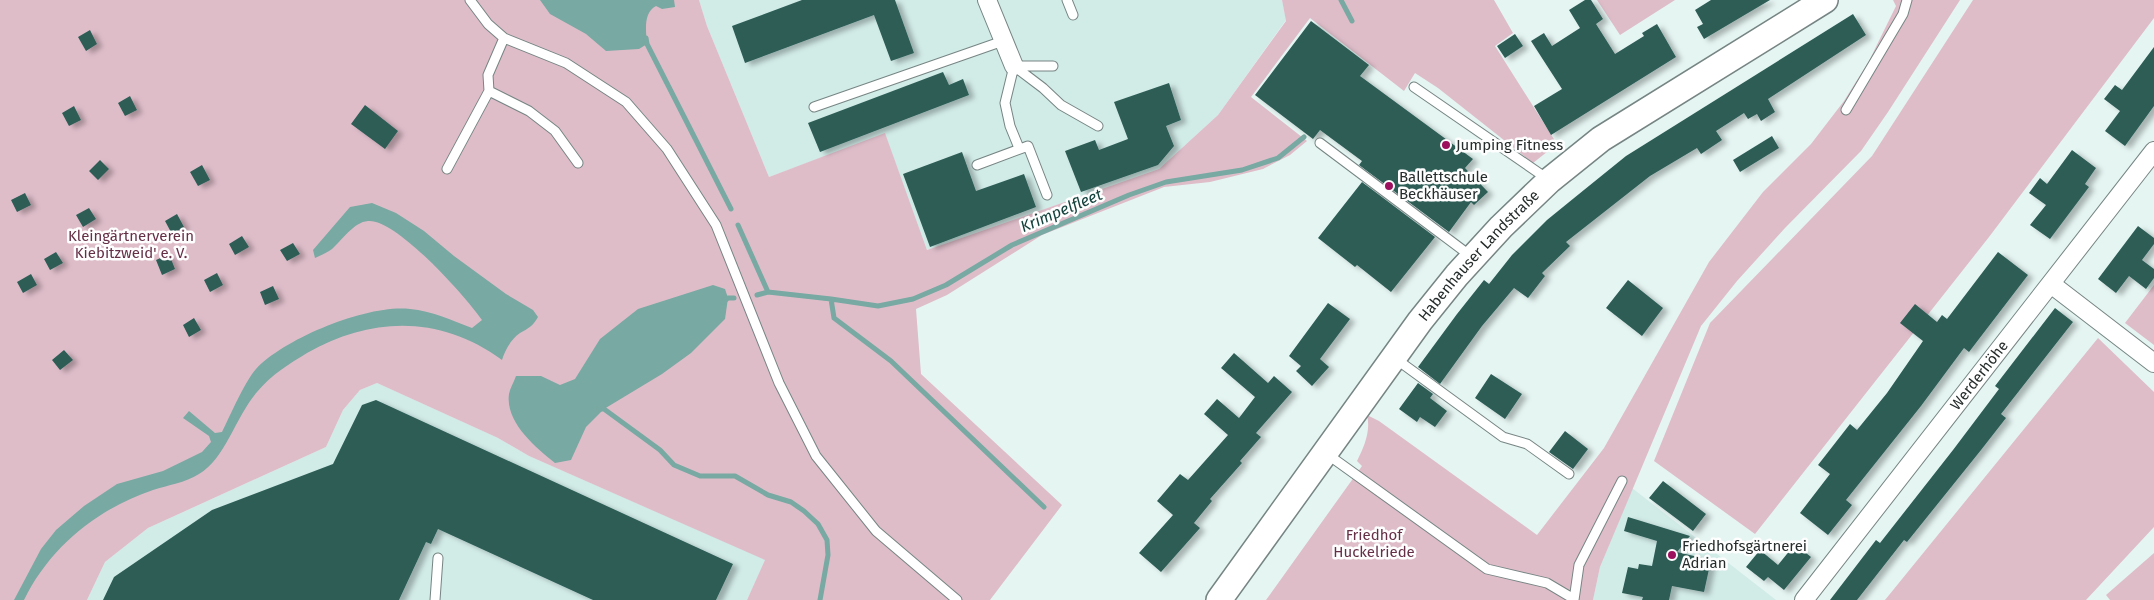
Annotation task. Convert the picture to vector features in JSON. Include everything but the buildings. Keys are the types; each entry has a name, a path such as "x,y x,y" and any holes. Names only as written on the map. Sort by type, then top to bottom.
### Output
{"street":[{"path":"987,0 1014,66"},
{"name":"Habenhauser Landstraße","path":"1219,600 1393,358 1473,257 1550,180 1601,139 1825,0"},
{"name":"Werderhöhe","path":"1804,600 2052,284 2154,150"},
{"path":"2052,284 2154,363"}],"lane":[{"path":"470,0 488,24 504,38 566,63 626,102 667,149 716,225 778,383 816,456 876,531 957,600"},
{"path":"1067,0 1073,15"},
{"path":"1846,110 1903,14 1907,0"},
{"path":"448,168 489,91 488,75 504,38"},
{"path":"814,107 1003,41"},
{"path":"1014,66 1053,66"},
{"path":"1014,66 1043,88 1061,105 1098,126"},
{"path":"1014,66 1005,102 1010,126 1019,148"},
{"path":"1414,87 1550,180"},
{"path":"489,91 529,111 555,131 578,163"},
{"path":"1320,143 1473,257"},
{"path":"977,165 1028,146 1047,195"},
{"path":"1393,358 1503,437 1527,444 1569,474"},
{"path":"1325,453 1487,569 1546,584 1574,599 1579,565 1622,481"},
{"path":"434,600 438,558"}],"shaded area":[{"path":"699,0 1282,0 1286,20 1218,115 1159,169 927,250 885,134 769,177 707,26"},
{"path":"377,383 498,438 529,456 766,560 747,600 87,600 105,562 148,528 326,447 343,410 360,390"},
{"path":"1632,488 1776,600 1593,600 1600,567"}],"green space":[{"name":"Kleingärtnerverein Kiebitzweid' e. V.","path":"0,0 699,0 707,26 769,177 885,133 927,250 1159,169 1218,115 1286,21 1282,0 1494,0 1513,33 1495,46 1557,144 1533,163 1438,88 1415,73 1404,91 1310,18 1251,97 1307,141 1290,155 1263,169 1210,182 1164,187 1042,235 947,295 916,309 921,374 1062,505 990,600 747,600 765,560 529,456 498,438 377,383 360,390 343,410 326,447 148,528 105,562 87,600 0,600"},
{"path":"1597,0 1675,0 1620,35"},
{"name":"Friedhof Huckelriede","path":"1893,0 1960,0 1861,151 1785,228 1737,281 1701,326 1600,567 1593,600 1266,600 1362,466 1357,461 1367,433 1367,415 1379,421 1537,535 1604,448 1709,262 1763,192 1811,144 1844,101 1869,61 1896,6"},
{"path":"1973,0 2154,0 2154,18 1989,237 1755,534 1654,461 1710,323 1872,156"},
{"path":"2154,285 2154,345 2125,323"},
{"path":"2098,338 2154,392 2154,527 2086,600 1885,600"},
{"path":"2154,553 2154,600 2110,600 2106,595"}],"water":[{"path":"540,0 674,0 675,7 662,9 656,6 652,9 646,23 647,44 639,49 606,51 586,34 550,14"},
{"path":"372,203 396,213 424,231 454,256 506,294 533,310 538,317 530,326 514,338 502,360 479,345 455,335 431,328 406,326 381,327 356,332 307,353 274,375 262,386 243,413 223,448 208,467 188,480 132,498 94,519 77,532 47,563 24,600 14,600 41,549 56,530 84,506 117,484 163,471 202,452 211,442 209,436 183,418 189,411 215,433 222,432 252,374 269,357 286,346 306,335 350,318 393,309 410,309 426,312 472,328 482,320 430,261 395,232 380,223 363,222 348,232 332,249 315,258 313,250 350,207"},
{"path":"713,285 725,289 728,298 725,319 691,353 662,374 604,409 586,427 571,460 555,463 523,433 512,414 509,404 509,394 516,376 541,376 560,385 575,379 600,339 638,309"}],"waterway":[{"name":"Krimpelfleet","path":"1341,0 1352,21"},
{"path":"646,38 647,44 731,209"},
{"name":"Krimpelfleet","path":"831,299 878,306 913,299 946,285 1012,245 1129,195 1166,182 1242,170 1278,158 1304,137"},
{"path":"738,225 768,292"},
{"path":"757,295 768,292 831,299 834,318 891,361 1044,507"},
{"path":"723,302 728,298 734,298"},
{"path":"599,409 604,409 660,450 674,465 700,476 735,476 768,495 791,502 804,511 818,524 827,540 828,555 820,600"}],"place":[{"name":"Jumping Fitness","path":"1446,145"},
{"name":"Ballettschule Beckhäuser","path":"1389,186"},
{"name":"Friedhofsgärtnerei Adrian","path":"1672,555"}]}
